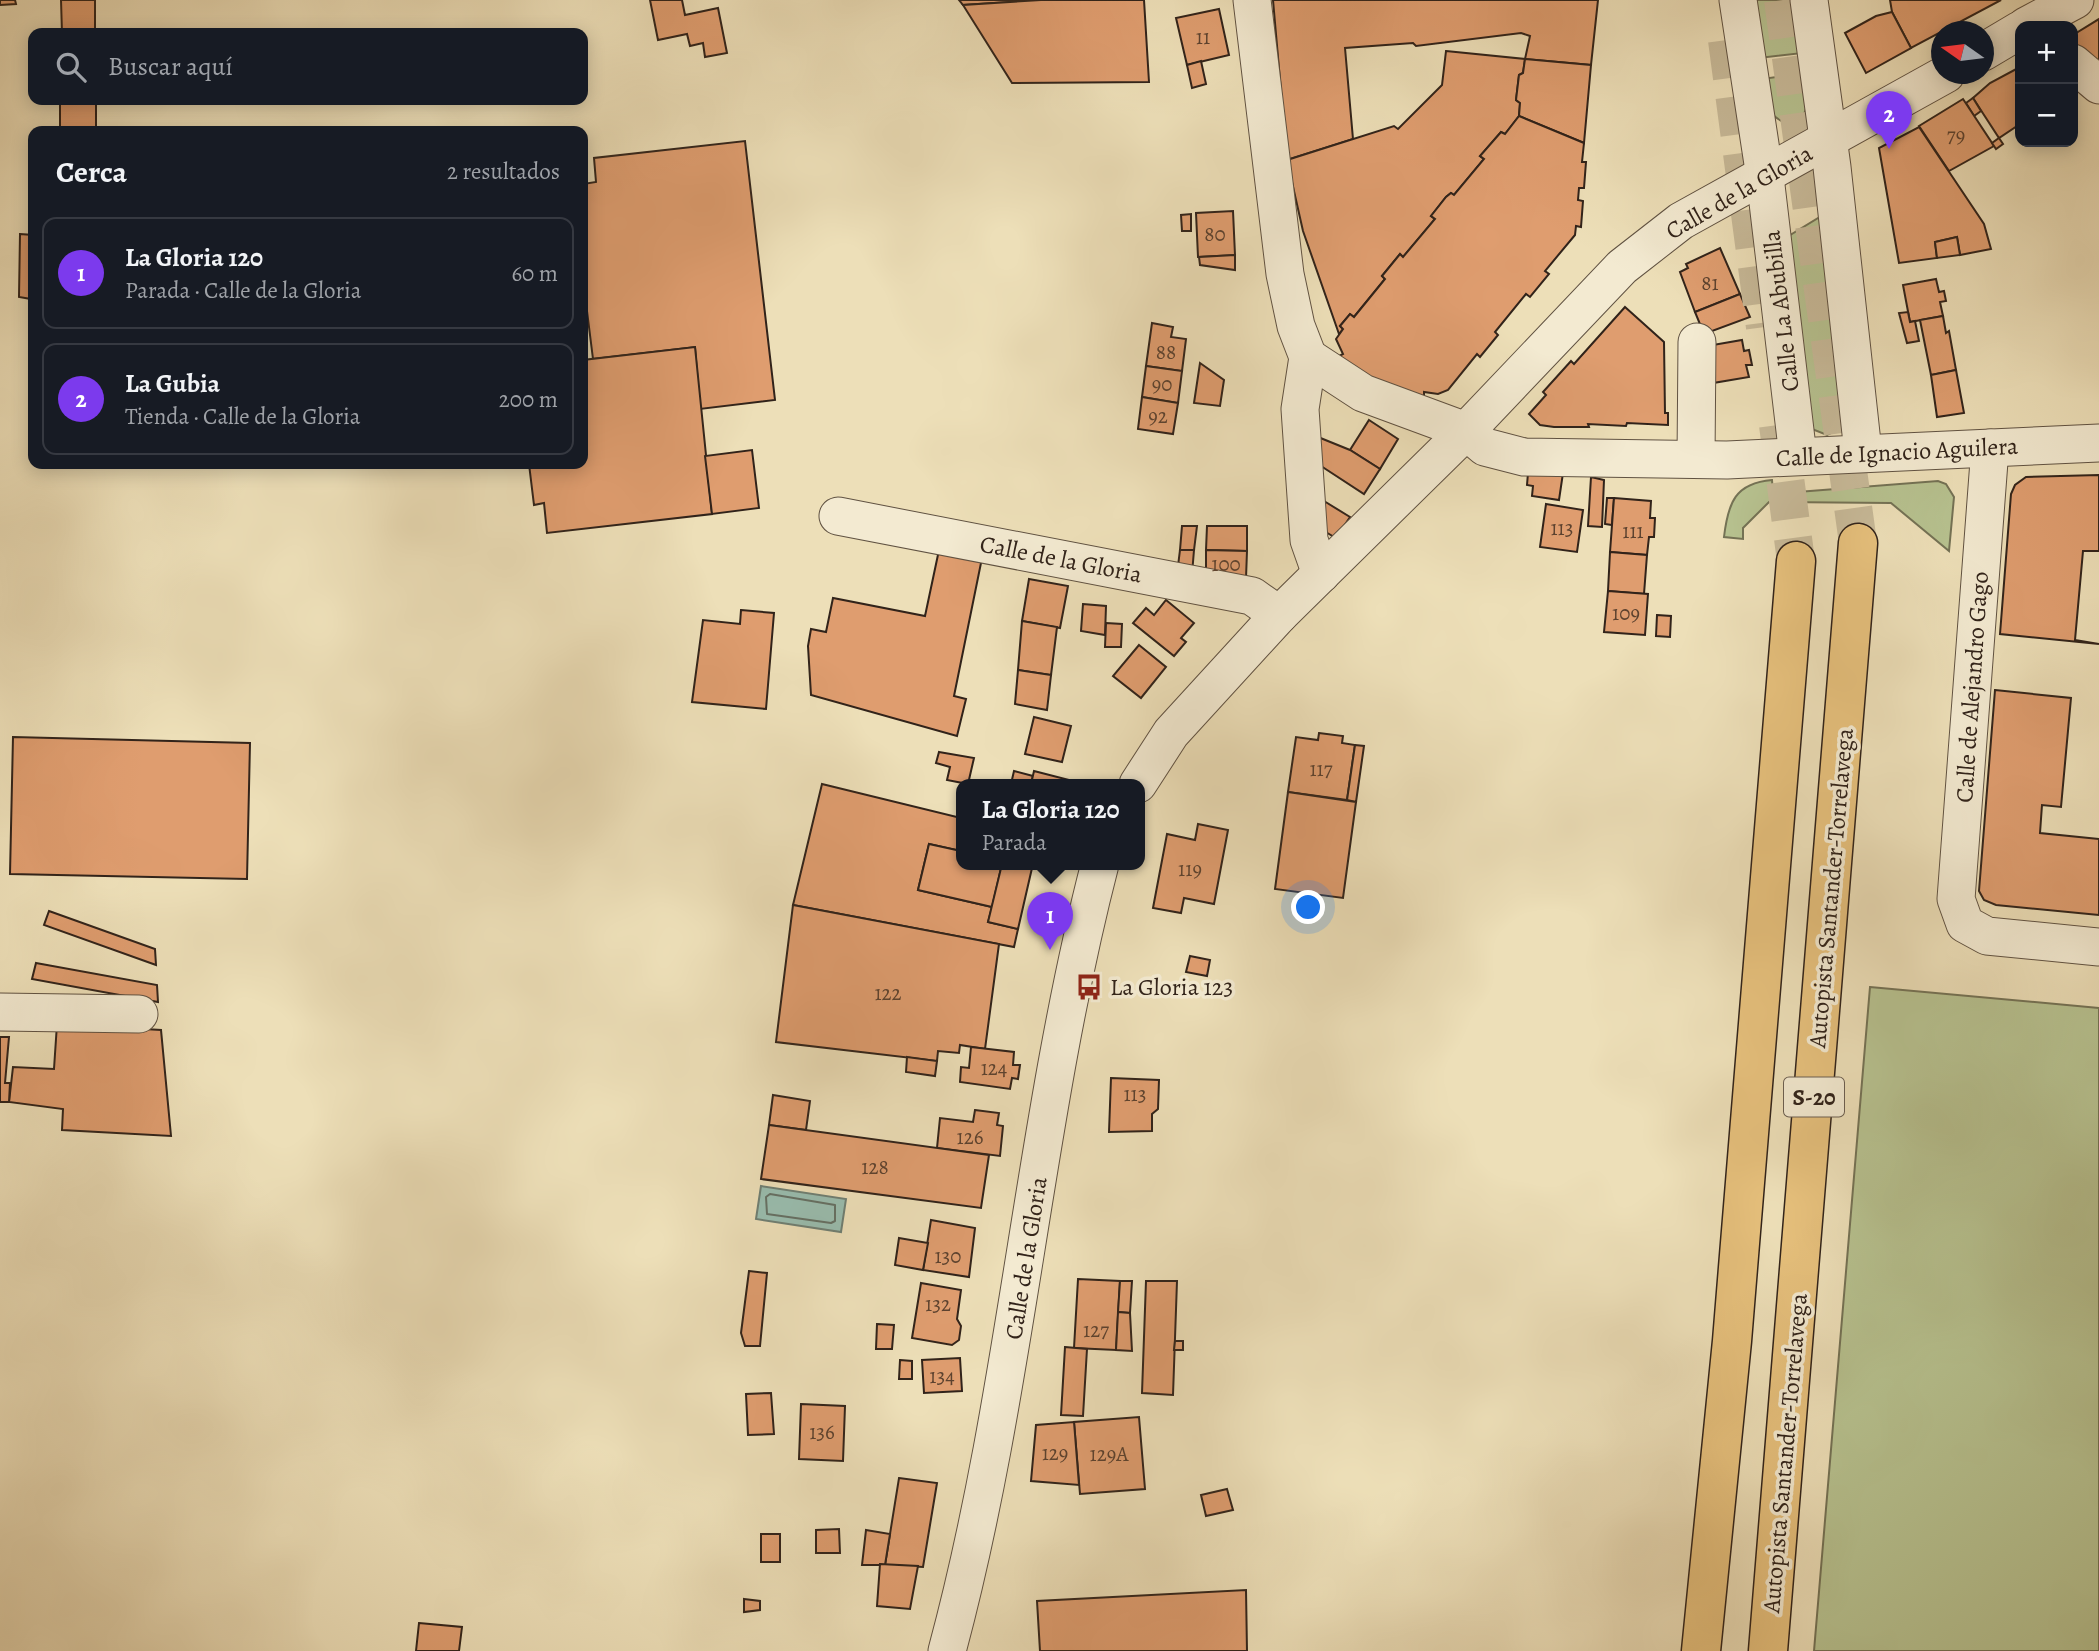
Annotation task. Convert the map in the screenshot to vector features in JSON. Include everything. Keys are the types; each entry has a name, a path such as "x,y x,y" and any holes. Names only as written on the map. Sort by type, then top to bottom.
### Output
{"highway":[{"name":"Autopista Santander-Torrelavega","path":"1768,1651 1858,543"},
{"name":"S-20","path":"1701,1651 1732,1341 1797,561"}],"street":[{"path":"1252,0 1285,274 1296,326 1308,357 1300,409 1309,540 1321,574"},
{"name":"Calle La Abubilla","path":"1738,0 1765,177 1798,456"},
{"path":"1808,0 1829,141 1863,452"},
{"path":"2035,21 2075,0"},
{"path":"1994,45 2015,33"},
{"path":"2078,67 2099,85"},
{"name":"Calle de la Gloria","path":"1141,779 1171,733 1279,615 1466,431 1622,267 1681,221 1931,83"},
{"path":"1696,459 1698,342"},
{"path":"1308,357 1363,393 1466,431"},
{"name":"Calle de Ignacio Aguilera","path":"1466,431 1485,447 1524,457 1696,459 2099,443"},
{"name":"Calle de Alejandro Gago","path":"1990,447 1956,899 1965,924 1987,936 2099,947"},
{"name":"Calle de la Gloria","path":"838,516 1252,596 1279,615"},
{"name":"Calle de la Gloria","path":"947,1651 973,1548 1002,1406 1076,964 1099,870"},
{"path":"0,1012 139,1014"}],"green space":[{"path":"1749,0 1793,0 1803,53 1759,58"},
{"path":"1806,73 1807,101 1804,113 1795,123 1779,120 1767,103 1762,79"},
{"path":"1828,212 1844,427 1827,435 1812,429 1787,237"},
{"path":"1772,480 1773,494 1938,481 1946,484 1954,497 1949,551 1891,503 1769,502 1743,528 1743,539 1724,537 1728,514 1736,497 1749,485"},
{"path":"1870,987 2099,1008 2099,1651 1814,1651"}],"water":[{"path":"761,1186 846,1199 841,1232 756,1219"}],"building":[{"path":"0,0 15,0 16,4 0,5"},
{"path":"61,0 95,0 95,28 62,28"},
{"path":"650,0 682,0 685,15 718,8 727,53 705,57 703,43 690,46 687,34 658,40"},
{"path":"959,0 1041,0 963,5"},
{"path":"1041,0 1144,0 1149,82 1012,83 963,5"},
{"path":"1273,0 1598,0 1591,65 1525,59 1530,36 1521,33 1416,46 1413,43 1345,48 1353,139 1287,160"},
{"path":"1890,0 2001,0 1962,21 1931,21 1931,37 1911,48 1892,12"},
{"path":"1219,9 1229,55 1187,65 1176,18"},
{"path":"1892,12 1911,48 1866,73 1845,33 1876,16"},
{"path":"2099,19 2099,69 2078,52 2078,32"},
{"path":"1446,51 1525,59 1523,73 1519,75 1516,100 1520,103 1519,116 1505,134 1501,132 1480,156 1484,159 1454,195 1451,193 1446,197 1431,216 1435,219 1403,257 1400,254 1382,276 1385,279 1354,317 1350,314 1340,326 1343,329 1339,334 1303,231 1287,160 1394,126 1398,129 1442,85"},
{"path":"1525,59 1591,65 1584,143 1519,116 1520,103 1516,100 1519,75 1523,73"},
{"path":"1201,61 1206,84 1192,88 1187,65"},
{"path":"2015,70 2015,127 1999,138 1973,98 1989,84 1994,84 1994,81"},
{"path":"1973,98 1981,111 1974,116 1966,103"},
{"path":"1963,99 1994,146 1949,171 1919,126"},
{"path":"60,105 96,105 96,126 60,126"},
{"path":"1519,116 1584,143 1584,188 1579,188 1578,200 1583,201 1581,227 1576,226 1575,235 1545,271 1549,274 1530,297 1526,294 1495,332 1498,335 1480,357 1477,354 1448,390 1438,394 1424,392 1424,397 1362,385 1339,356 1343,354 1336,339 1343,329 1340,326 1350,314 1354,317 1385,279 1382,276 1400,254 1403,257 1435,219 1431,216 1446,197 1451,193 1454,195 1484,159 1480,156 1501,132 1505,134"},
{"path":"1919,127 1984,224 1991,249 1960,255 1957,237 1935,242 1937,258 1899,263 1879,148"},
{"path":"1999,138 2003,144 1996,149 1992,143"},
{"path":"745,141 775,400 700,409 695,347 593,359 588,319 588,183 596,182 594,158"},
{"path":"1233,211 1235,255 1198,257 1196,213"},
{"path":"1191,214 1191,231 1182,231 1181,215"},
{"path":"20,234 28,235 28,298 19,297"},
{"path":"1957,237 1960,255 1937,258 1935,242"},
{"path":"1720,248 1740,294 1695,312 1680,272 1688,268 1686,264"},
{"path":"1235,255 1235,270 1200,265 1199,257"},
{"path":"1936,279 1939,292 1944,291 1946,301 1940,302 1943,316 1910,322 1903,285"},
{"path":"1740,294 1750,317 1704,334 1695,312"},
{"path":"1625,307 1664,342 1665,413 1668,413 1668,425 1540,425 1529,414 1546,395 1543,392 1571,361 1574,364"},
{"path":"1908,312 1910,322 1915,321 1919,341 1907,343 1899,313"},
{"path":"1943,316 1946,333 1949,331 1956,370 1931,375 1920,320"},
{"path":"1152,323 1173,327 1171,337 1186,339 1182,371 1146,366"},
{"path":"1742,340 1744,351 1749,350 1752,365 1746,365 1749,377 1713,383 1707,346"},
{"path":"695,347 712,514 547,533 544,503 534,505 530,469 588,469 588,359"},
{"path":"1200,363 1224,380 1220,406 1194,403"},
{"path":"1146,366 1182,371 1178,403 1142,397"},
{"path":"1956,370 1964,413 1937,417 1931,375"},
{"path":"1142,397 1178,403 1173,434 1138,429"},
{"path":"1369,420 1398,439 1380,469 1350,450"},
{"path":"1318,437 1350,450 1380,469 1364,494 1321,466"},
{"path":"752,450 759,508 712,514 705,456"},
{"path":"1528,473 1563,473 1559,500 1532,496 1533,486 1527,485"},
{"path":"2099,475 2099,551 2083,551 2075,640 2099,644 2000,634 2011,494 2015,485 2026,477"},
{"path":"1591,477 1604,480 1602,527 1588,526"},
{"path":"1607,498 1614,498 1612,525 1605,524"},
{"path":"1614,498 1651,501 1650,518 1655,518 1654,537 1649,537 1647,555 1610,552"},
{"path":"1324,501 1350,517 1336,538 1317,527"},
{"path":"1546,504 1583,510 1577,552 1540,547"},
{"path":"1182,526 1197,526 1194,550 1180,550"},
{"path":"1207,526 1247,526 1247,551 1206,550"},
{"path":"939,550 982,558 954,696 966,699 957,736 811,695 808,646 811,629 826,632 833,598 925,616"},
{"path":"1180,550 1194,550 1192,574 1177,574"},
{"path":"1206,550 1247,551 1246,578 1206,577"},
{"path":"1610,552 1647,555 1644,594 1608,591"},
{"path":"1029,579 1068,586 1060,628 1022,621"},
{"path":"1608,591 1648,594 1645,635 1604,632"},
{"path":"1166,600 1194,623 1181,638 1186,642 1174,656 1133,623 1146,608 1154,615"},
{"path":"1083,604 1106,606 1105,635 1081,631"},
{"path":"741,610 774,613 766,709 692,702 703,620 740,624"},
{"path":"1657,615 1671,616 1670,637 1656,636"},
{"path":"1022,621 1057,627 1051,675 1018,670"},
{"path":"1106,623 1122,624 1121,647 1105,647"},
{"path":"1139,645 1166,667 1141,698 1113,676"},
{"path":"1018,670 1051,675 1047,710 1015,704"},
{"path":"1995,690 2071,698 2061,807 2042,805 2040,833 2099,839 2099,915 1996,905 1984,900 1979,891"},
{"path":"1034,717 1071,726 1062,762 1025,754"},
{"path":"1319,733 1343,736 1342,743 1355,745 1347,800 1288,792 1296,737 1318,740"},
{"path":"13,737 250,743 247,879 10,874"},
{"path":"1355,745 1364,746 1356,802 1347,800"},
{"path":"939,752 974,758 969,779 956,779 956,782 947,780 950,767 936,763"},
{"path":"1014,771 1033,776 1032,779 1012,779"},
{"path":"1034,771 1065,779 1032,779"},
{"path":"822,784 956,817 956,850 929,844 918,890 992,907 988,922 1018,929 1014,947 793,905"},
{"path":"1288,792 1356,802 1343,898 1275,889"},
{"path":"1198,824 1228,830 1214,904 1184,898 1181,913 1153,908 1167,834 1195,840"},
{"path":"929,844 956,850 956,870 1001,870 992,907 918,890"},
{"path":"1001,870 1032,870 1018,929 988,922"},
{"path":"793,905 999,944 985,1049 960,1045 959,1053 938,1051 937,1061 776,1042"},
{"path":"49,911 155,949 156,965 44,925"},
{"path":"1190,956 1210,960 1207,976 1186,972"},
{"path":"36,963 157,985 158,1002 32,979"},
{"path":"57,1024 161,1030 171,1136 62,1130 63,1109 9,1102 13,1067 54,1069"},
{"path":"0,1037 9,1037 5,1083 10,1083 9,1102 0,1102"},
{"path":"971,1047 1014,1052 1013,1065 1020,1065 1018,1079 1012,1078 1010,1089 960,1082 961,1067 969,1068"},
{"path":"907,1057 937,1061 935,1076 906,1072"},
{"path":"1111,1078 1159,1080 1158,1109 1152,1114 1152,1131 1109,1132"},
{"path":"773,1095 810,1101 806,1130 769,1125"},
{"path":"975,1110 999,1113 997,1125 1003,1126 1000,1156 937,1148 940,1118 973,1122"},
{"path":"769,1125 989,1155 981,1208 761,1179"},
{"path":"931,1220 975,1228 969,1277 923,1270"},
{"path":"899,1238 928,1243 923,1270 895,1265"},
{"path":"749,1271 767,1273 760,1346 745,1346 741,1333"},
{"path":"1078,1279 1120,1281 1116,1350 1074,1348"},
{"path":"1120,1281 1132,1281 1130,1313 1118,1312"},
{"path":"1146,1281 1177,1281 1173,1395 1142,1393"},
{"path":"921,1283 961,1290 957,1319 961,1326 959,1340 952,1345 912,1338"},
{"path":"1118,1312 1130,1313 1132,1351 1116,1350"},
{"path":"877,1324 894,1325 892,1349 876,1349"},
{"path":"1175,1341 1183,1341 1183,1350 1174,1350"},
{"path":"1065,1347 1087,1349 1083,1416 1061,1415"},
{"path":"960,1358 962,1391 924,1393 922,1360"},
{"path":"900,1360 912,1361 912,1379 899,1379"},
{"path":"771,1393 774,1434 748,1435 746,1394"},
{"path":"801,1404 845,1406 843,1461 799,1459"},
{"path":"1139,1417 1145,1489 1080,1494 1074,1422"},
{"path":"1074,1422 1079,1485 1031,1481 1036,1425"},
{"path":"899,1478 937,1483 923,1567 885,1565"},
{"path":"1227,1489 1233,1510 1206,1516 1201,1495"},
{"path":"839,1529 840,1553 816,1553 816,1530"},
{"path":"866,1530 890,1534 885,1565 862,1565"},
{"path":"761,1534 780,1534 780,1562 761,1562"},
{"path":"880,1564 918,1566 910,1609 877,1606"},
{"path":"1246,1590 1247,1651 1040,1651 1037,1601"},
{"path":"744,1599 760,1601 760,1610 744,1612"},
{"path":"419,1623 462,1627 459,1651 416,1651"}],"tunnel":[{"path":"1783,0 1858,543"},
{"path":"1727,40 1765,327"},
{"path":"1778,425 1796,561"}],"place":[{"name":"La Gubia","path":"1889,149"},
{"name":"La Gloria 120","path":"1050,950"},
{"name":"La Gloria 123","path":"1089,987"}]}
